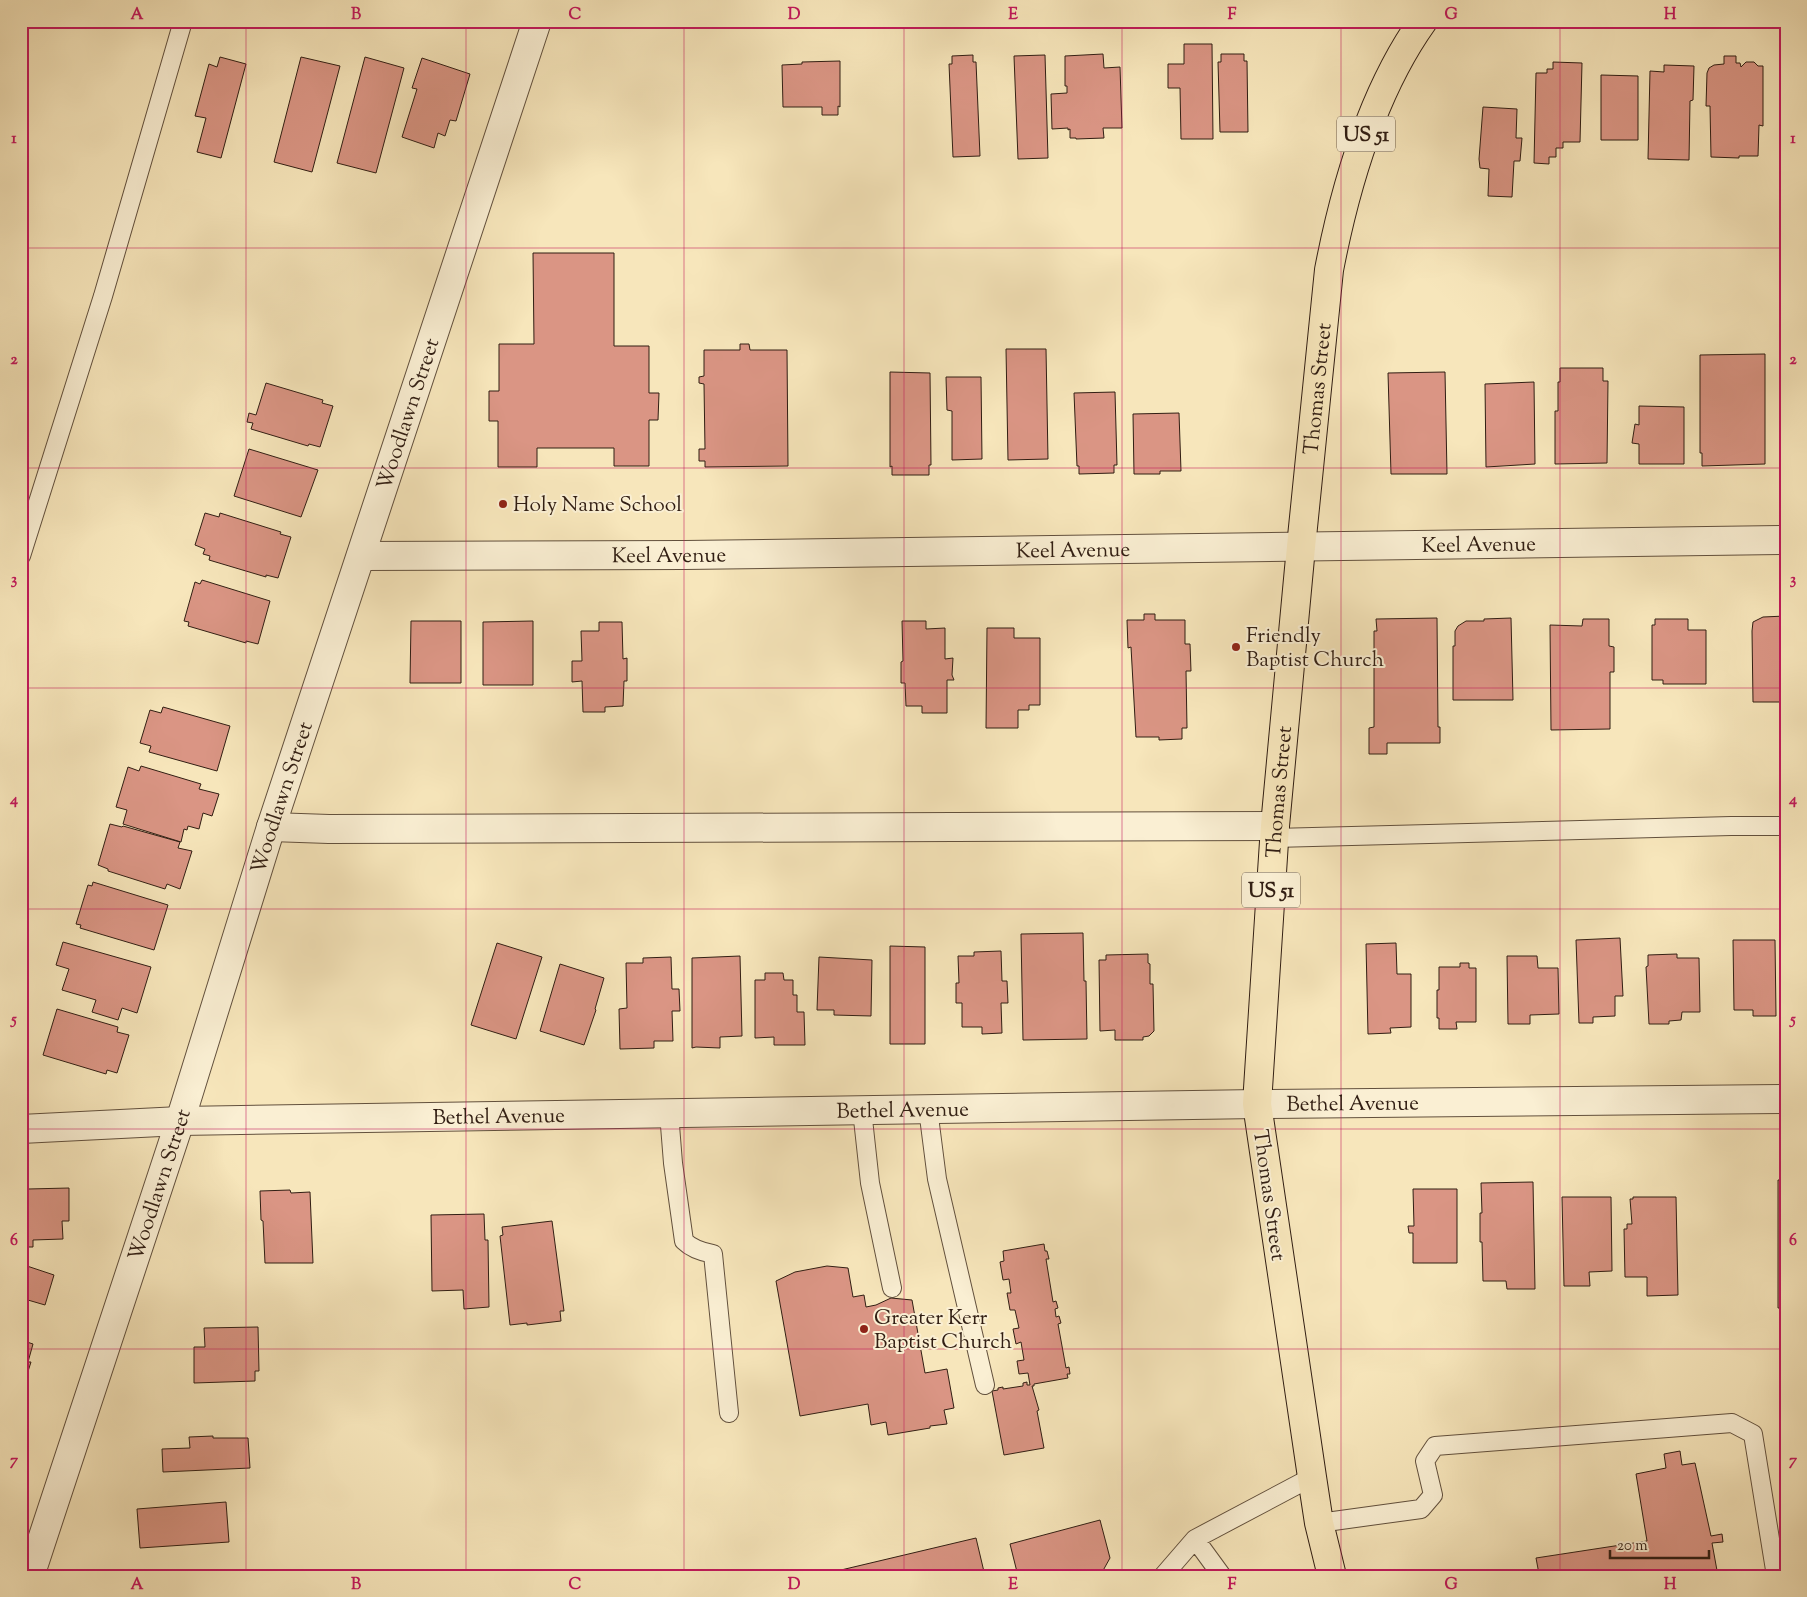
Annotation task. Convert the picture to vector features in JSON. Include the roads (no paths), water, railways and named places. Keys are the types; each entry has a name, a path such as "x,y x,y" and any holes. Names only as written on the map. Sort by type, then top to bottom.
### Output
{"main road":[{"name":"Thomas Street","path":"1332,1576 1319,1523 1257,1104 1275,832 1325,305 1335,241 1361,148 1377,105 1423,21"}],"street":[{"name":"Woodlawn Street","path":"30,1576 180,1121 271,827 538,21"},
{"name":"Keel Avenue","path":"361,556 675,555 1301,548 1786,540"},
{"path":"271,827 339,829 1275,832"},
{"name":"Bethel Avenue","path":"21,1129 180,1121 1257,1104 1786,1099"}],"lane":[{"path":"21,556 103,296 183,21"},
{"path":"1275,832 1786,826"},
{"path":"928,1109 937,1179 985,1385"},
{"path":"862,1110 870,1184 892,1288"},
{"path":"669,1113 673,1163 684,1241 695,1249 713,1254 729,1412"},
{"path":"1319,1523 1421,1509 1433,1496 1425,1461 1435,1446 1732,1423 1753,1434 1776,1576"},
{"path":"1163,1576 1195,1539 1312,1477"},
{"path":"1195,1539 1222,1576"}],"place":[{"name":"Holy Name School","path":"503,504"},
{"name":"Friendly Baptist Church","path":"1236,647"},
{"name":"Greater Kerr Baptist Church","path":"864,1329"}]}
